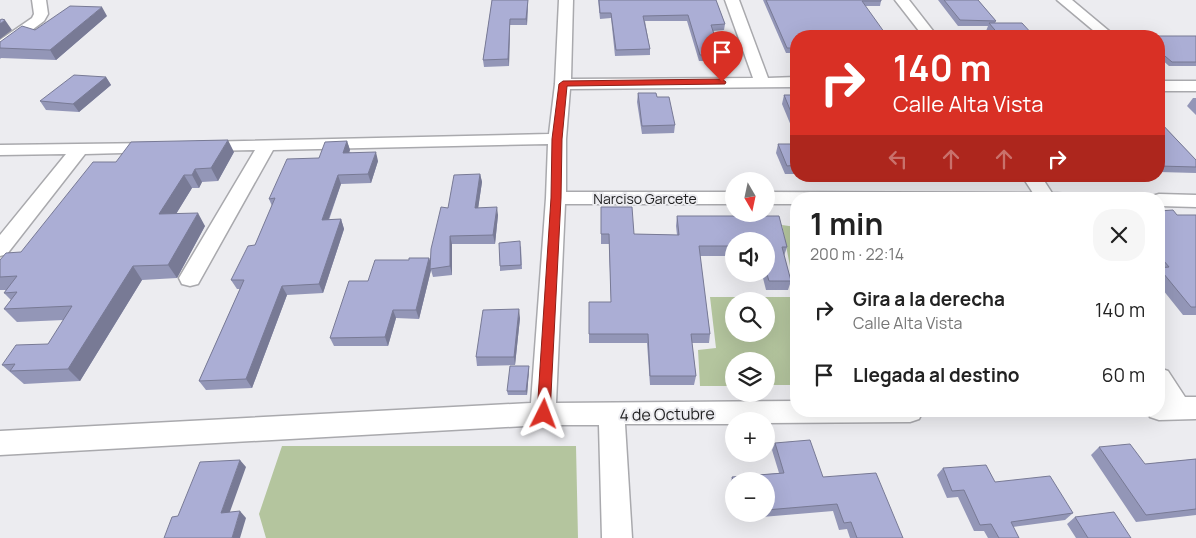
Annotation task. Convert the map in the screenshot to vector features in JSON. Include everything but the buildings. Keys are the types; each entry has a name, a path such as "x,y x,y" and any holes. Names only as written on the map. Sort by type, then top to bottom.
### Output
{"street":[{"path":"0,47 37,21 41,14 39,0"},
{"path":"544,414 556,198 557,139 563,84 566,0"},
{"path":"732,0 762,81"},
{"path":"902,0 925,30"},
{"path":"1064,0 1101,30"},
{"path":"563,84 790,82"},
{"path":"1165,83 1196,86"},
{"path":"188,147 557,139"},
{"path":"190,278 267,145"},
{"path":"0,150 168,147"},
{"path":"0,249 80,149"},
{"name":"Narciso Garcete","path":"556,198 725,198"},
{"path":"775,198 790,198"},
{"path":"1165,200 1196,201"},
{"path":"1165,387 1178,408"},
{"name":"4 de Octubre","path":"0,443 544,414 790,412"},
{"path":"611,414 617,538"}],"green space":[{"path":"782,225 790,226 790,266"},
{"path":"710,297 725,297 725,342 775,342 775,297 790,297 790,385 775,385 775,352 725,352 725,386 700,386 698,350 716,348"},
{"path":"282,446 576,446 578,538 266,538 259,514"}],"route":[{"path":"544,414 556,198 557,139 563,84 722,82"}]}
